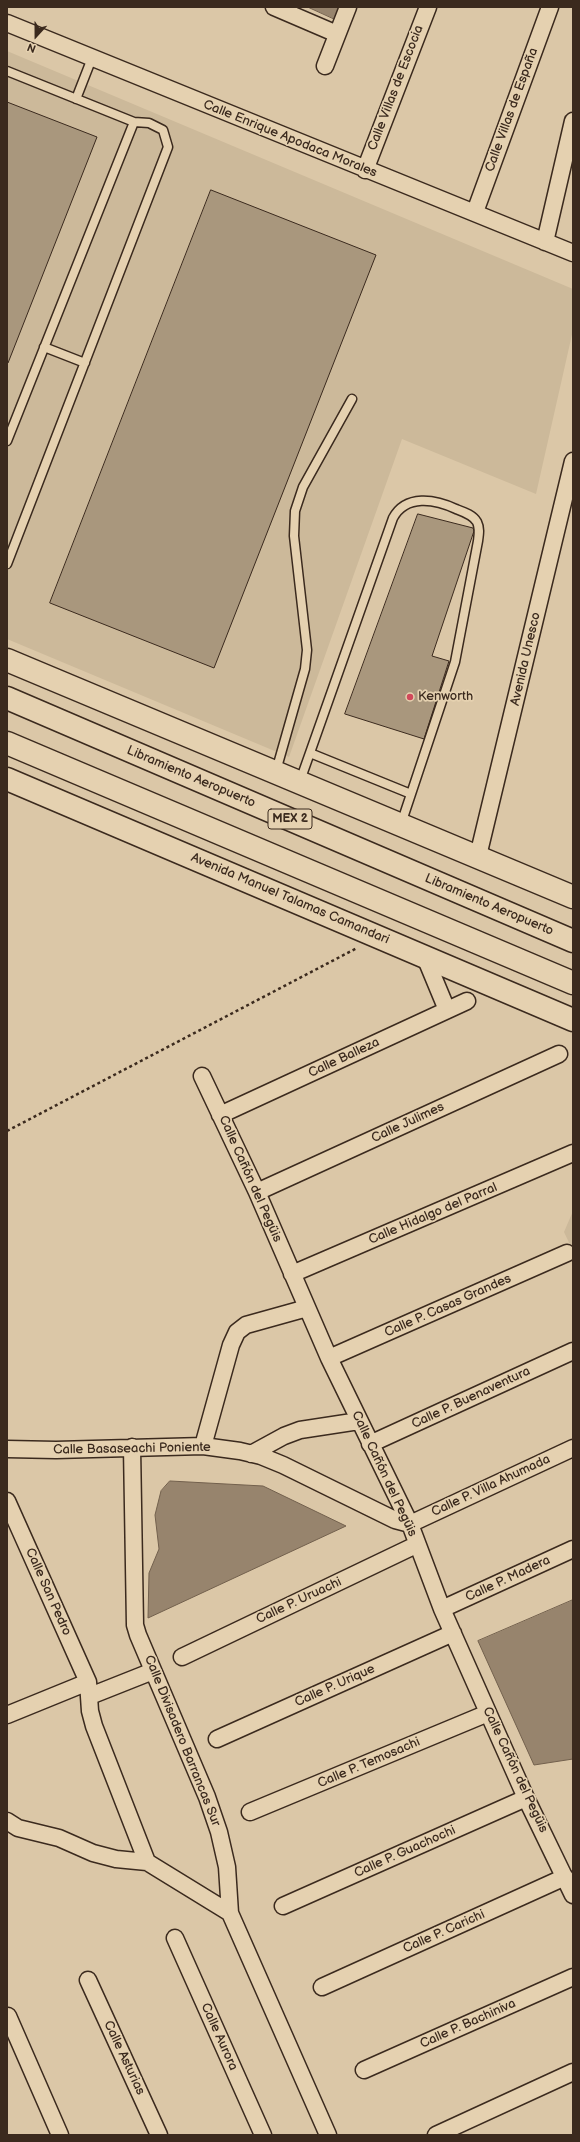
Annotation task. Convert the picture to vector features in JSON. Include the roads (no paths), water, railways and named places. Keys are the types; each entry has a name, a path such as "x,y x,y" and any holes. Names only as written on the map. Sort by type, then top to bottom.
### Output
{"main road":[{"path":"7,660 573,897"},
{"name":"Libramiento Aeropuerto","path":"7,698 573,941"},
{"path":"7,743 573,983"},
{"name":"Avenida Manuel Talamas Camandari","path":"7,779 573,1020"}],"street":[{"path":"274,7 337,34"},
{"path":"326,66 348,7"},
{"name":"Calle Villas de Escocia","path":"365,170 428,7"},
{"name":"Calle Villas de España","path":"475,212 550,7"},
{"name":"Calle Enrique Apodaca Morales","path":"7,23 365,170 475,212 573,253"},
{"path":"545,242 573,121"},
{"name":"Avenida Unesco","path":"478,856 573,461"},
{"path":"425,957 447,1010"},
{"name":"Calle Balleza","path":"220,1115 467,1001"},
{"name":"Calle Julimes","path":"257,1192 559,1054"},
{"name":"Calle Cañón del Pegüis","path":"202,1076 257,1192 358,1421 410,1524 416,1545 442,1609 526,1798 573,1895"},
{"name":"Calle Hidalgo del Parral","path":"292,1274 573,1153"},
{"name":"Calle P. Casas Grandes","path":"329,1358 567,1253"},
{"path":"203,1446 231,1345 237,1332 246,1325 307,1308"},
{"name":"Calle P. Buenaventura","path":"370,1444 573,1351"},
{"path":"251,1454 284,1436 300,1430 358,1421"},
{"name":"Calle Basaseachi Poniente","path":"7,1449 56,1450 203,1446 251,1454 283,1465 395,1520 410,1524"},
{"name":"Calle Divisadero Barrancas Sur","path":"132,1447 136,1625 153,1671 207,1797 219,1832 227,1867 230,1913 328,2135"},
{"name":"Calle P. Villa Ahumada","path":"410,1524 573,1448"},
{"name":"Calle San Pedro","path":"7,1501 89,1689"},
{"name":"Calle P. Uruachi","path":"182,1657 416,1545"},
{"name":"Calle P. Madera","path":"442,1609 573,1549"},
{"name":"Calle P. Urique","path":"217,1739 453,1633"},
{"path":"7,1715 89,1689 153,1671"},
{"path":"89,1689 90,1711 94,1726 147,1862"},
{"name":"Calle P. Temosachi","path":"250,1812 488,1713"},
{"name":"Calle P. Guachochi","path":"283,1906 526,1798"},
{"path":"7,1821 18,1828 59,1838 93,1853 116,1859 147,1862 230,1913"},
{"name":"Calle P. Carichi","path":"322,1987 565,1877"},
{"name":"Calle Aurora","path":"175,1938 263,2135"},
{"name":"Calle P. Bachiniva","path":"364,2070 573,1977"},
{"name":"Calle Asturias","path":"88,1980 159,2135"},
{"path":"8,2016 60,2135"},
{"path":"436,2135 573,2072"}],"lane":[{"path":"76,99 92,58"},
{"path":"7,71 134,122 149,123 163,130 168,147 7,564"},
{"path":"7,441 134,122"},
{"path":"44,347 85,363"},
{"path":"276,772 305,669 307,650 294,536 295,511 303,487 352,399"},
{"path":"299,782 392,518 396,512 407,504 426,500 445,504 469,514 476,521 479,528 478,541 455,662 401,824"},
{"path":"310,753 411,794"}],"place":[{"name":"Kenworth","path":"410,697"}]}
